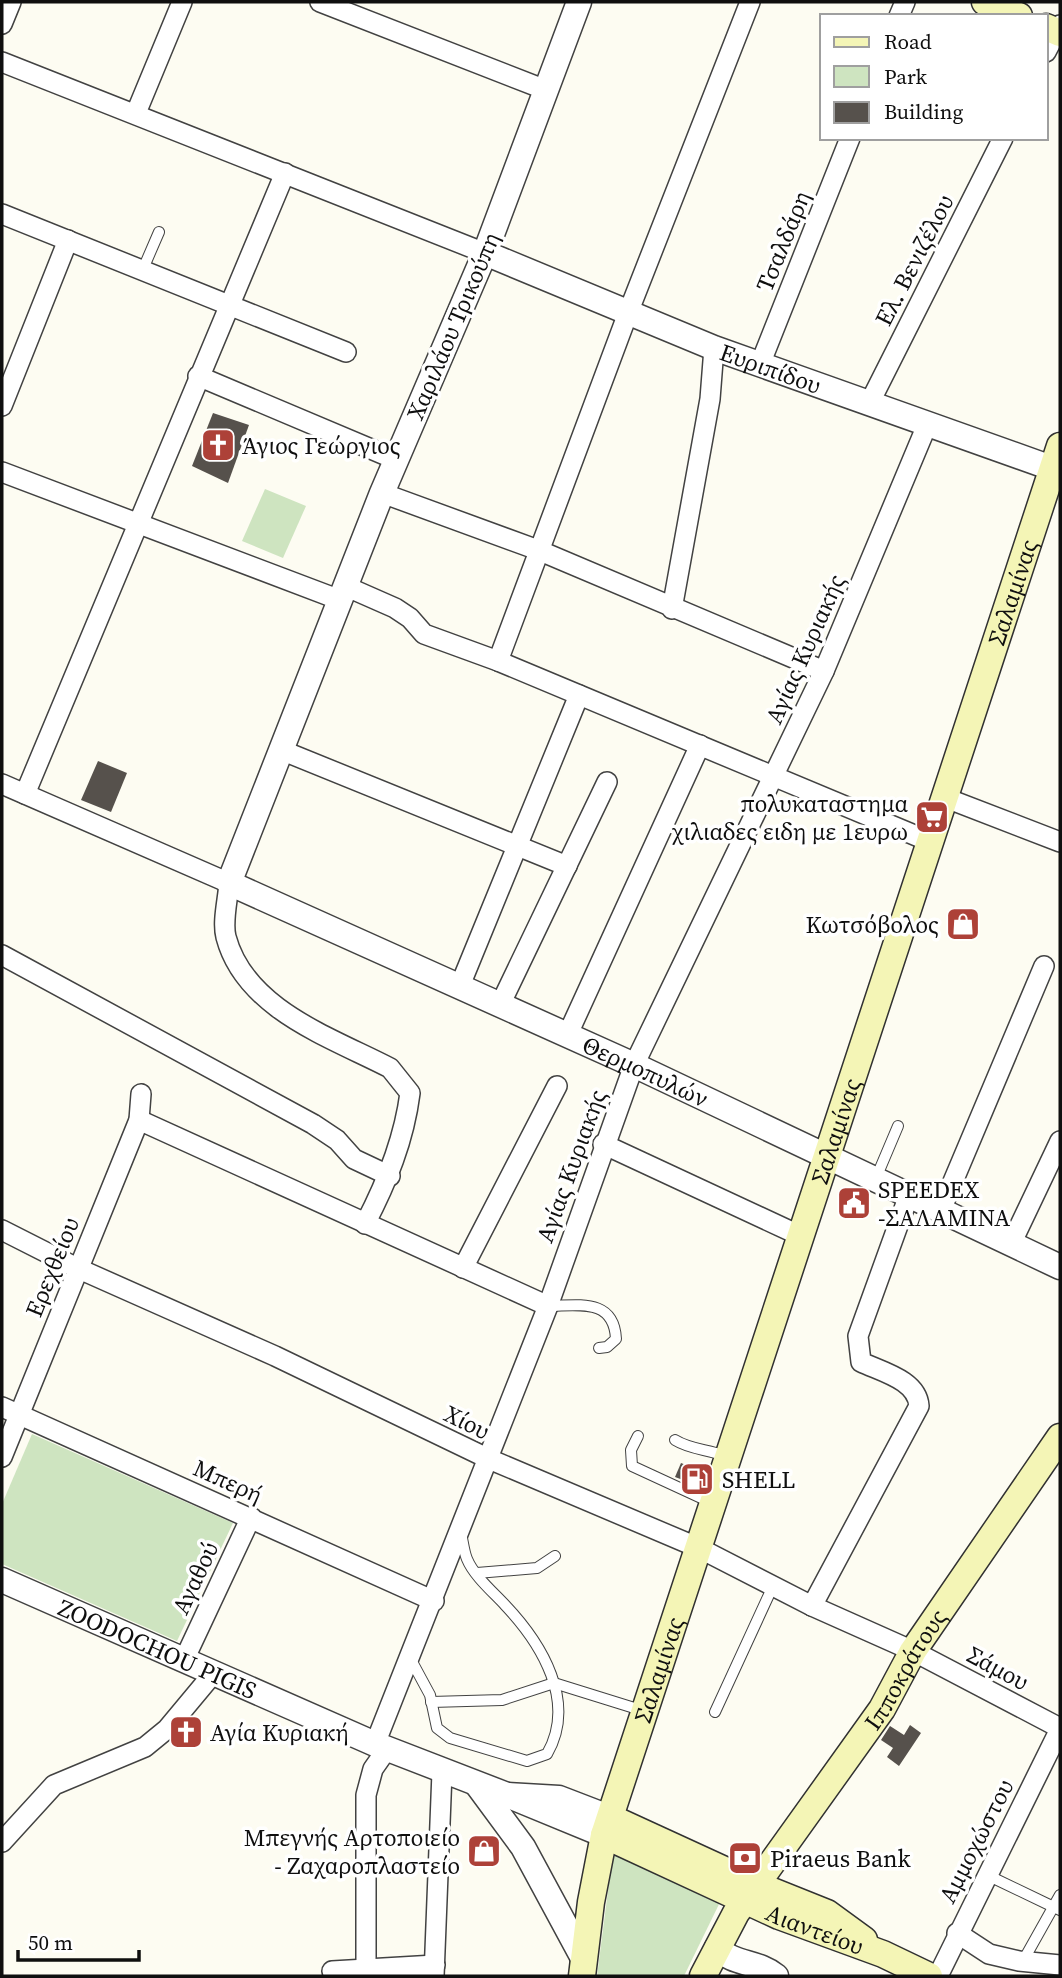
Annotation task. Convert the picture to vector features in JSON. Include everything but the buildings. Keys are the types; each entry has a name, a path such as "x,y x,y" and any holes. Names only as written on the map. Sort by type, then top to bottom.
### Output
{"main road":[{"path":"985,2 1014,14"},
{"name":"Σαλαμίνας","path":"582,1967 608,1826 1057,462"},
{"name":"Ιπποκράτους","path":"704,1976 736,1913 883,1709 913,1651 1060,1437"},
{"name":"Αιαντείου","path":"608,1826 752,1893 823,1934 883,1954 929,1976"}],"street":[{"path":"2,24 11,2"},
{"path":"136,113 182,2"},
{"path":"320,2 546,90"},
{"name":"Χαριλάου Τρικούπη","path":"229,883 382,493 485,253 579,2"},
{"path":"498,661 628,313 750,2"},
{"path":"2,62 485,253"},
{"name":"Τσαλδάρη","path":"761,362 849,140"},
{"name":"Ελ. Βενιζέλου","path":"869,404 1002,140"},
{"path":"25,794 285,173"},
{"path":"2,214 346,352"},
{"path":"2,406 68,240"},
{"name":"Ευριπίδου","path":"485,253 714,348 761,362 927,425 1057,462"},
{"path":"672,609 710,399 714,348"},
{"path":"198,376 397,460"},
{"name":"Αγίας Κυριακής","path":"366,1968 366,1795 410,1658 548,1307 603,1144 634,1065 824,671 927,425"},
{"path":"2,472 137,523 342,593 395,608 410,618 424,634 498,661 931,842"},
{"path":"382,493 538,550 672,609 824,671"},
{"path":"459,988 579,695"},
{"path":"567,1036 700,745"},
{"path":"281,750 568,866"},
{"path":"500,1005 607,782"},
{"path":"2,784 229,883 226,936 245,977 286,1013 390,1068 410,1093 390,1176 365,1224"},
{"path":"946,798 1060,842"},
{"name":"Θερμοπυλών","path":"229,883 634,1065 1060,1267"},
{"path":"2,955 313,1125 337,1140 354,1159 390,1176"},
{"path":"941,1210 1044,966"},
{"path":"463,1268 557,1086"},
{"name":"Ερεχθείου","path":"2,1457 10,1411 77,1268 139,1120 141,1094"},
{"path":"139,1120 548,1307"},
{"path":"1012,1242 1060,1140"},
{"path":"603,1144 803,1237"},
{"path":"812,1606 919,1406 918,1395 910,1386 861,1363 857,1352 858,1336 909,1195"},
{"name":"Χίου","path":"2,1230 77,1268 275,1356 489,1460 699,1548 812,1606 913,1651"},
{"name":"Μπερή","path":"10,1411 434,1601"},
{"name":"Αγαθού","path":"184,1660 251,1517"},
{"name":"ZOODOCHOU PIGIS","path":"2,1580 184,1660 212,1675 442,1772 506,1795 559,1798 608,1826"},
{"name":"Σάμου","path":"913,1651 1060,1729"},
{"path":"2,1842 54,1785 145,1747 201,1692 212,1675"},
{"name":"Αμμοχώστου","path":"938,1976 1060,1729"},
{"path":"332,1970 366,1968 435,1971 442,1772"},
{"path":"478,1786 523,1847 582,1967"},
{"path":"957,1933 989,1954 1060,1965"},
{"path":"717,1948 729,1959 764,1968 776,1976"}],"lane":[{"path":"143,269 159,232"},
{"path":"876,1179 898,1126"},
{"path":"548,1307 579,1303 595,1307 607,1315 615,1325 616,1339 607,1347 599,1348"},
{"path":"638,1436 631,1450 632,1466 714,1504"},
{"path":"675,1440 689,1448 710,1449 729,1457"},
{"path":"410,1658 431,1702 437,1728 450,1738 527,1761 547,1754 558,1736 560,1705 554,1683 530,1638 468,1561 461,1531"},
{"path":"477,1573 537,1568 555,1556"},
{"path":"715,1712 773,1586"},
{"path":"431,1702 502,1700 554,1683 645,1712"},
{"path":"986,1875 1057,1908"},
{"path":"1023,1961 1057,1908 1060,1895"}],"green space":[{"path":"265,489 306,506 283,558 242,541"},
{"path":"32,1434 233,1523 177,1641 2,1564 2,1504"},
{"path":"613,1852 723,1896 684,1976 597,1976"}],"place":[{"name":"Άγιος Γεώργιος","path":"218,445"},
{"name":"πολυκαταστημα χιλιαδες ειδη με 1ευρω","path":"932,817"},
{"name":"Κωτσόβολος","path":"963,924"},
{"name":"SPEEDEX -ΣΑΛΑΜΙΝΑ","path":"854,1203"},
{"name":"SHELL","path":"697,1479"},
{"name":"Αγία Κυριακή","path":"186,1732"},
{"name":"Μπεγνής Αρτοποιείο - Ζαχαροπλαστείο","path":"484,1851"},
{"name":"Piraeus Bank","path":"745,1858"}]}
